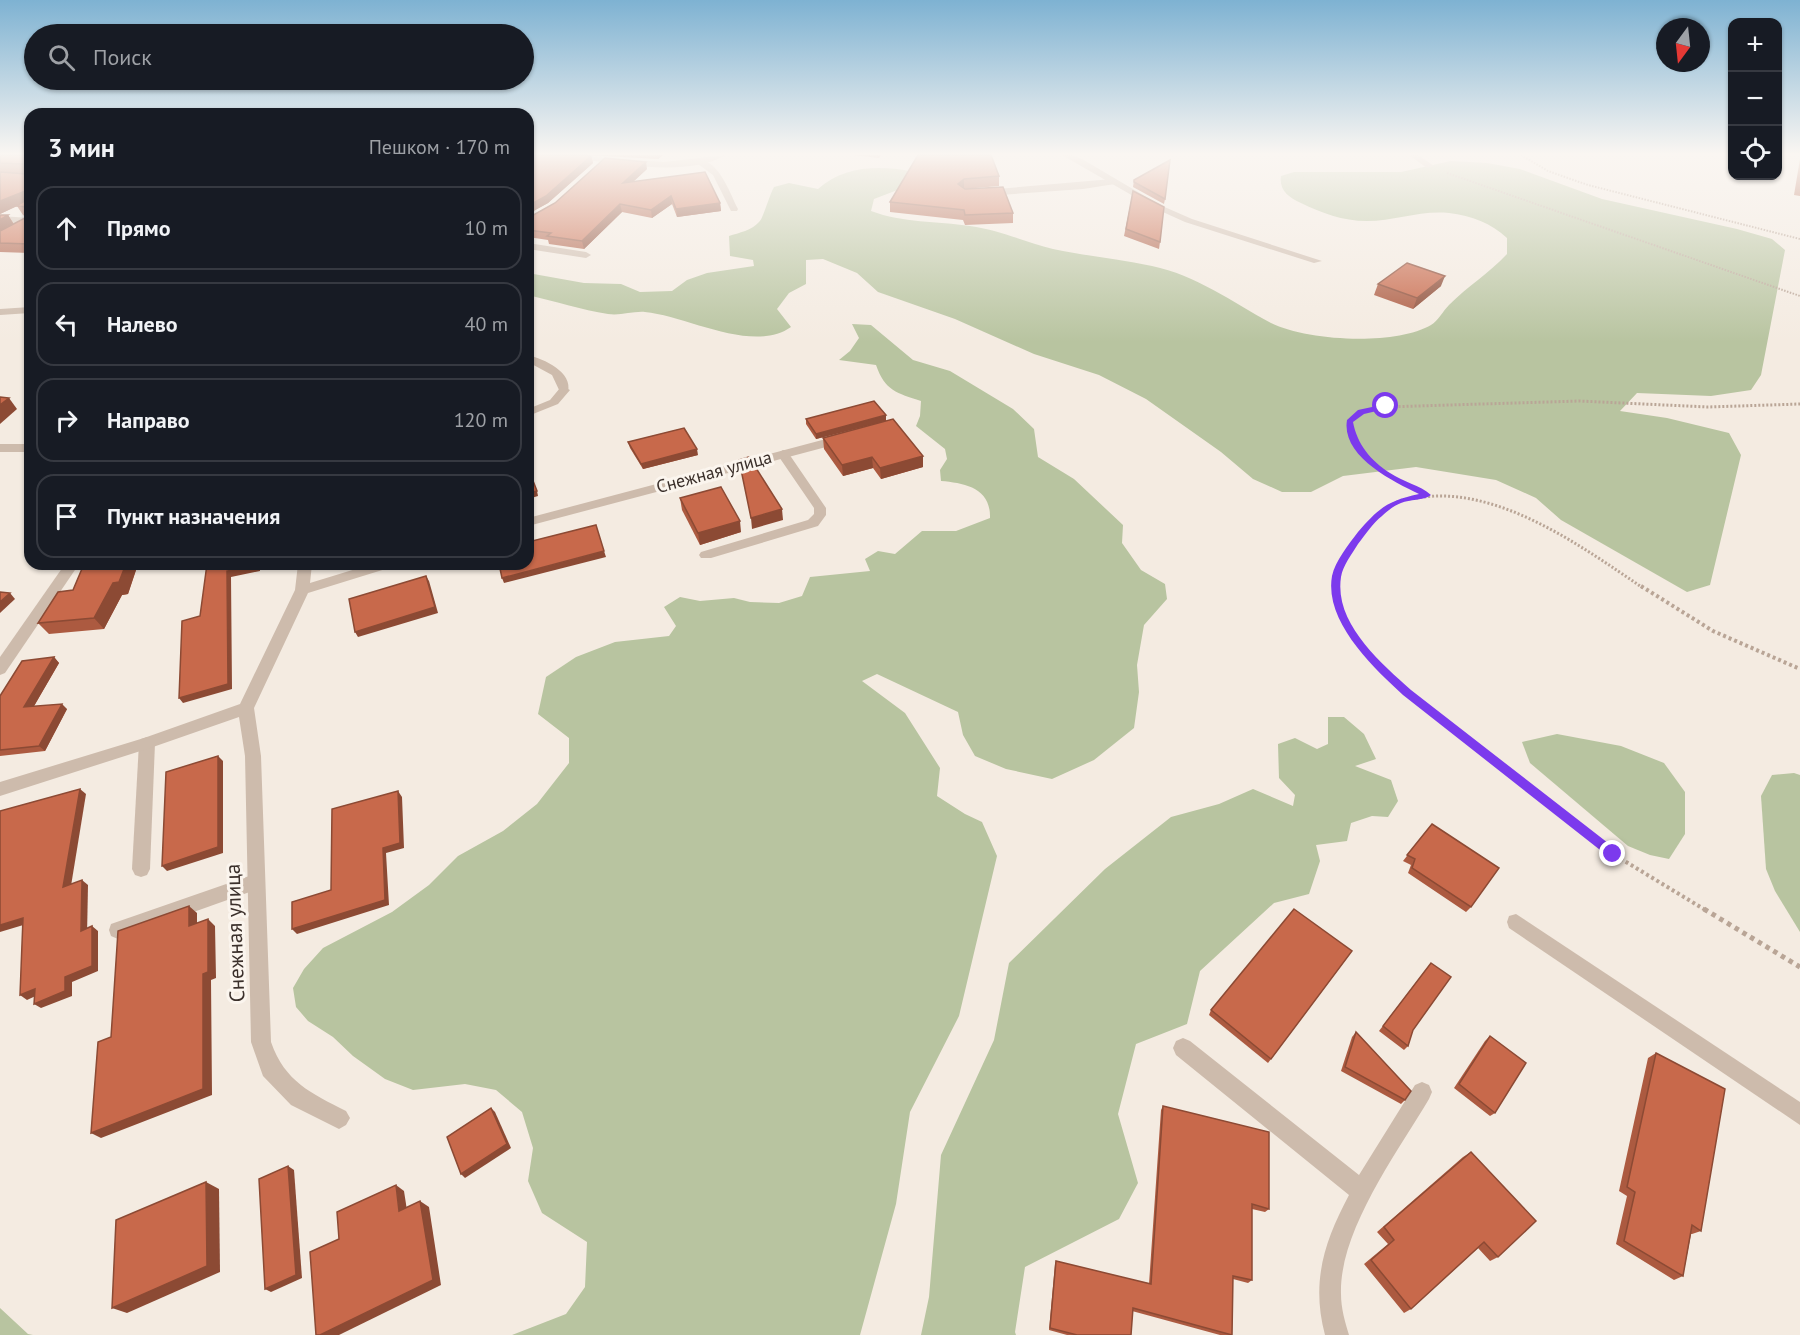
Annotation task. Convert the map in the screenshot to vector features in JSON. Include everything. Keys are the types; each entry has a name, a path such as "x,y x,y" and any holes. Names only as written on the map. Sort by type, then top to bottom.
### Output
{"street":[{"path":"1183,217 1317,261"},
{"path":"3,219 24,221"},
{"path":"20,228 24,225"},
{"path":"534,247 586,255"},
{"path":"0,312 24,310"},
{"path":"534,361 555,371 562,380 564,390 554,402 534,410"},
{"name":"Снежная улица","path":"534,520 858,434"},
{"path":"0,448 24,448"},
{"path":"706,555 817,520 820,508 783,454"},
{"path":"0,669 69,570"},
{"path":"0,789 147,743 246,708 302,590 304,570"},
{"path":"302,590 367,570"},
{"name":"Снежная улица","path":"246,708 253,756 261,1042 270,1069 298,1098 339,1118"},
{"path":"141,869 147,743"},
{"path":"118,930 255,882"},
{"path":"1516,922 1800,1114"},
{"path":"1183,1048 1363,1192"},
{"path":"1337,1335 1330,1311 1329,1283 1334,1257 1363,1192 1422,1092"}],"path":[{"path":"1569,217 1691,256 1800,296"},
{"path":"1715,217 1800,239"},
{"path":"1427,495 1387,475 1367,458 1352,438 1349,421 1361,412 1386,406 1440,407 1579,400 1708,407 1800,404"},
{"path":"1800,669 1728,640 1685,615 1586,550 1527,518 1490,503 1458,497 1427,495 1397,501 1378,514 1358,539 1337,576 1337,596 1342,615 1378,666 1407,692 1613,854 1800,967"}],"green space":[{"path":"762,217 894,217 981,228 1053,249 1168,270 1199,282 1271,323 1287,329 1328,337 1374,338 1415,332 1431,325 1456,298 1507,254 1507,238 1481,221 1470,217 1684,217 1772,239 1785,250 1761,375 1751,390 1711,396 1637,393 1620,411 1667,418 1729,433 1741,455 1710,585 1687,592 1561,520 1536,498 1496,480 1416,467 1343,476 1311,492 1282,492 1253,479 1221,452 1146,399 1099,375 1034,354 955,319 878,292 857,273 823,259 806,260 806,284 789,293 777,309 791,327 776,334 758,337 720,331 662,315 645,312 613,314 598,312 534,297 534,274 584,283 621,284 640,292 672,291 687,280 707,273 754,266 753,260 730,256 729,236 749,229"},
{"path":"1338,217 1399,217 1367,221"},
{"path":"852,324 871,325 913,360 950,371 1013,409 1034,429 1038,457 1074,479 1123,525 1122,543 1141,570 1165,584 1167,599 1144,625 1137,665 1139,692 1134,728 1094,760 1052,779 1006,769 975,756 963,735 958,712 877,674 862,681 905,713 940,768 937,796 982,822 997,856 959,1016 910,1112 896,1204 860,1335 512,1335 566,1314 585,1287 587,1242 542,1213 528,1181 533,1148 522,1112 496,1090 465,1084 413,1090 385,1079 353,1056 333,1037 308,1021 296,1007 293,988 304,969 323,948 392,912 429,885 458,856 503,831 537,804 569,763 569,738 538,714 546,677 576,657 615,642 669,636 676,626 664,607 680,597 700,601 734,598 750,602 779,603 802,596 810,577 870,571 865,559 878,551 895,554 922,531 956,531 990,518 986,500 975,489 959,483 941,481 940,470 947,459 945,449 916,426 920,416 921,401 905,396 888,386 876,365 839,360 850,351 859,338"},
{"path":"1328,717 1344,717 1364,734 1376,759 1355,766 1391,780 1398,801 1388,817 1372,816 1351,823 1347,841 1316,845 1320,861 1309,894 1274,903 1200,971 1187,1024 1136,1044 1118,1114 1138,1183 1119,1219 1025,1267 1016,1335 921,1335 929,1297 941,1155 994,1040 1009,963 1105,869 1171,817 1219,804 1253,789 1293,806 1295,795 1279,778 1278,744 1295,738 1317,749 1328,744"},
{"path":"1557,734 1621,746 1664,763 1685,792 1685,834 1669,859 1650,855 1628,846 1530,763 1522,742"},
{"path":"1794,773 1800,775 1800,932 1775,891 1766,869 1761,796 1772,775"},
{"path":"0,1308 28,1334 33,1335 0,1335"}],"building":[{"path":"534,217 606,217 582,241 547,236 551,233 534,231"},
{"path":"1128,217 1163,217 1160,242 1126,229"},
{"path":"24,219 24,244 0,243 0,231"},
{"path":"1407,263 1445,276 1417,298 1378,284"},
{"path":"0,397 9,398 0,405"},
{"path":"874,401 886,415 816,434 806,419"},
{"path":"893,419 923,456 880,468 872,457 842,465 823,438"},
{"path":"684,428 697,449 641,464 628,442"},
{"path":"749,457 782,509 751,518 739,460"},
{"path":"721,487 740,521 698,533 680,498"},
{"path":"596,525 604,551 534,570 534,540"},
{"path":"81,570 124,570 119,582 113,583 94,618 38,623 58,592 73,590"},
{"path":"206,570 232,570 227,571 228,684 179,698 182,621 200,616"},
{"path":"500,570 532,570 502,578"},
{"path":"426,576 435,607 355,632 349,599"},
{"path":"0,592 10,593 0,602"},
{"path":"54,657 24,707 62,704 39,746 0,750 0,696 22,661"},
{"path":"218,756 218,847 162,866 166,772"},
{"path":"80,789 63,887 82,880 81,931 92,926 92,966 65,977 65,991 34,1004 35,989 20,995 23,918 0,925 0,811"},
{"path":"398,791 400,843 383,848 385,900 292,929 292,902 331,890 332,809"},
{"path":"1432,824 1499,868 1471,907 1412,868 1415,859 1407,855"},
{"path":"189,906 189,926 208,919 208,972 203,974 203,1089 91,1133 98,1042 111,1037 118,931"},
{"path":"1294,909 1352,951 1271,1059 1211,1010"},
{"path":"1431,963 1451,977 1413,1030 1408,1046 1383,1026"},
{"path":"1356,1032 1411,1091 1405,1100 1345,1067"},
{"path":"1490,1036 1526,1063 1495,1113 1459,1084"},
{"path":"1656,1053 1725,1089 1701,1231 1692,1225 1683,1276 1624,1241 1635,1192 1627,1187"},
{"path":"1163,1106 1269,1132 1269,1209 1252,1204 1252,1280 1233,1276 1232,1335 1133,1308 1131,1335 1077,1335 1050,1328 1056,1261 1151,1284"},
{"path":"491,1108 507,1144 461,1174 447,1137"},
{"path":"1471,1152 1536,1221 1498,1257 1484,1242 1411,1309 1371,1260 1394,1240 1384,1227"},
{"path":"288,1166 296,1275 265,1289 259,1179"},
{"path":"206,1182 207,1266 112,1308 116,1220"},
{"path":"396,1185 399,1211 420,1201 433,1280 316,1335 310,1252 339,1239 337,1212"}],"route":[{"path":"1386,406 1361,412 1349,421 1352,438 1367,458 1387,475 1427,495 1397,501 1378,514 1344,558 1337,576 1337,596 1342,615 1356,638 1378,666 1407,692 1470,744 1613,854"}]}
